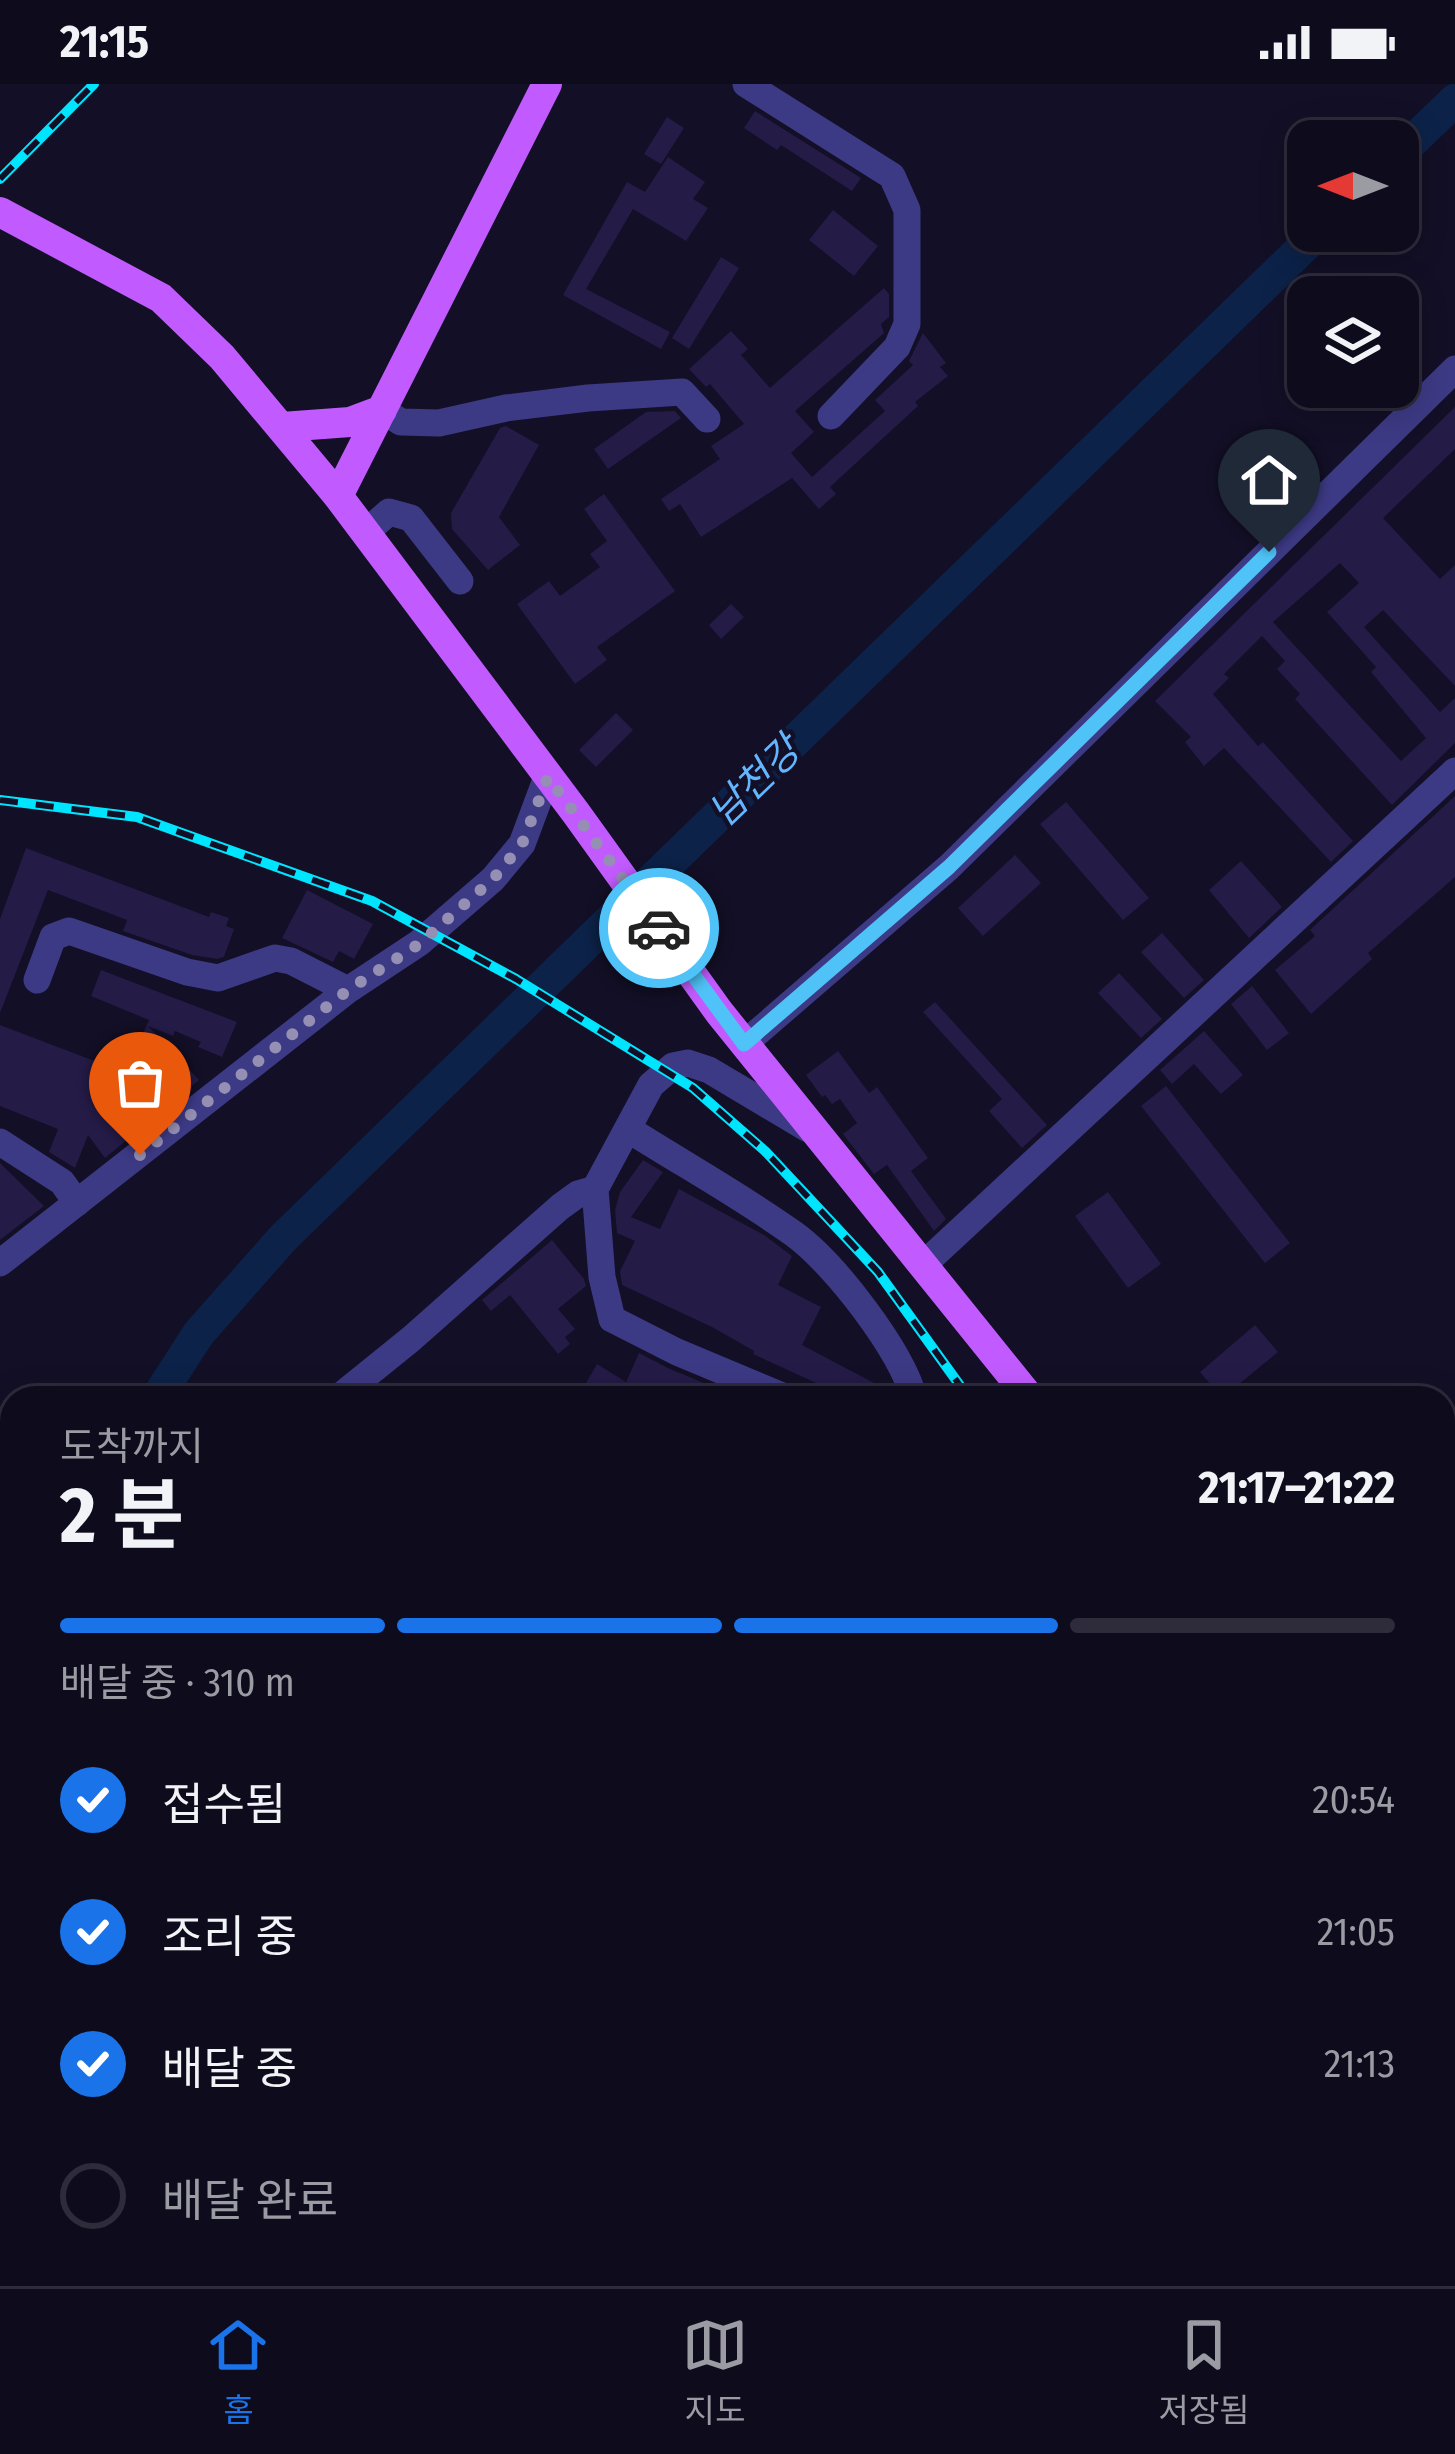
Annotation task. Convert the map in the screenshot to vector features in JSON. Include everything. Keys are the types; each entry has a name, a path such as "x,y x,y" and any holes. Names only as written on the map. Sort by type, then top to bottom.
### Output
{"main road":[{"path":"338,496 547,84"},
{"path":"0,212 161,298 222,356 338,496 719,1012 1020,1386"},
{"path":"282,427 350,422 382,410"}],"street":[{"path":"746,84 892,176 907,210 907,324 897,347 831,416"},
{"path":"744,1044 949,867 1455,369"},
{"path":"382,410 401,422 439,423 588,398 682,392 707,418"},
{"path":"365,533 389,512 411,518 460,581"},
{"path":"923,1265 1455,771"},
{"path":"0,1263 348,990 419,944 493,879 522,844 548,777"},
{"path":"37,980 53,937 69,931 187,972 218,978 275,958 348,990"},
{"path":"759,1386 659,1345 612,1319 602,1277 595,1189 651,1085 673,1066 688,1063 709,1070 813,1132"},
{"path":"628,1129 798,1237 854,1298 894,1352 911,1386"},
{"path":"0,1142 62,1182 77,1203"},
{"path":"353,1386 560,1207 595,1189"}],"building":[{"path":"755,111 861,178 852,191 781,145 777,150 744,128"},
{"path":"667,117 684,128 661,164 644,154"},
{"path":"668,157 705,182 693,199 708,208 686,241 633,209 586,289 670,332 661,349 563,295 627,182 645,192"},
{"path":"833,210 878,246 854,276 809,240"},
{"path":"721,257 739,268 689,349 672,338"},
{"path":"884,288 889,294 889,317 881,324 884,333 795,411 814,432 791,453 812,477 885,411 875,400 913,365 909,361 923,333 946,363 940,367 948,376 915,402 918,406 830,487 836,494 819,509 792,478 701,537 680,504 669,511 661,499 720,459 711,446 744,424 710,384 706,387 689,369 731,331 748,349 741,355 770,388"},
{"path":"1455,407 1455,449 1383,518 1440,579 1455,565 1455,686 1383,610 1364,627 1440,712 1455,698 1455,743 1392,805 1295,699 1300,694 1277,669 1285,661 1262,636 1224,674 1229,678 1213,694 1353,841 1331,862 1224,748 1204,766 1185,742 1191,737 1155,701","holes":["1340,563 1359,583 1327,612 1376,667 1371,672 1426,738 1401,761 1273,622"]},
{"path":"675,411 681,418 608,469 594,449 646,412"},
{"path":"506,426 539,445 499,517 520,545 488,570 452,529 451,513 500,428"},
{"path":"604,494 675,591 597,647 607,660 575,684 517,604 549,581 560,596 600,567 590,554 607,541 584,509"},
{"path":"731,604 744,617 721,639 709,625"},
{"path":"616,713 633,730 596,767 579,750"},
{"path":"1455,796 1455,877 1368,953 1372,959 1311,1014 1275,970 1315,936 1310,930"},
{"path":"1066,802 1149,898 1123,920 1040,824"},
{"path":"26,848 209,917 211,912 229,918 226,926 234,929 224,957 192,955 123,931 127,920 48,890 0,1013 0,919"},
{"path":"1015,855 1041,883 983,936 958,908"},
{"path":"1241,861 1282,907 1249,938 1209,890"},
{"path":"307,890 373,924 354,959 339,951 333,962 282,938"},
{"path":"1162,933 1204,980 1184,998 1141,952"},
{"path":"101,970 237,1022 222,1057 175,1031 173,1036 148,1026 168,1047 139,1114 187,1067 199,1080 105,1158 88,1135 75,1168 49,1152 58,1129 0,1106 0,1025 126,1073 149,1020 91,996"},
{"path":"1119,973 1162,1019 1141,1038 1098,993"},
{"path":"1252,986 1289,1033 1267,1050 1231,1004"},
{"path":"935,1002 1047,1125 1022,1148 989,1111 1002,1099 923,1012"},
{"path":"1204,1031 1243,1075 1221,1094 1194,1064 1172,1084 1160,1070"},
{"path":"838,1051 869,1093 877,1087 928,1158 911,1171 946,1219 934,1231 887,1165 874,1174 843,1134 857,1123 840,1099 832,1104 822,1097 806,1075"},
{"path":"1166,1086 1290,1243 1265,1263 1141,1106"},
{"path":"643,1160 663,1172 631,1217 660,1229 679,1189 764,1235 792,1256 778,1285 821,1307 802,1345 880,1386 823,1386 622,1285 620,1271 635,1241 617,1233 615,1210 620,1192"},
{"path":"0,1163 44,1206 0,1240"},
{"path":"1108,1192 1161,1264 1128,1288 1075,1216"},
{"path":"552,1240 586,1286 558,1309 575,1329 565,1337 570,1344 558,1354 510,1295 491,1311 482,1300"},
{"path":"1255,1325 1278,1352 1237,1386 1212,1386 1200,1372"},
{"path":"639,1353 711,1386 584,1386 597,1364 626,1382"}],"waterway":[{"name":"남천강","path":"1419,135 1455,100"},
{"name":"남천강","path":"165,1386 199,1333 283,1238 1298,252"}],"railway":[{"path":"0,179 94,84"},
{"path":"0,800 137,817 372,901 516,979 693,1088 765,1151 878,1272 960,1386"}],"way so far":[{"path":"140,1155 348,990 419,944 493,879 522,844 548,777 659,928"}],"route":[{"path":"659,928 744,1044 949,867 1269,552"}]}
